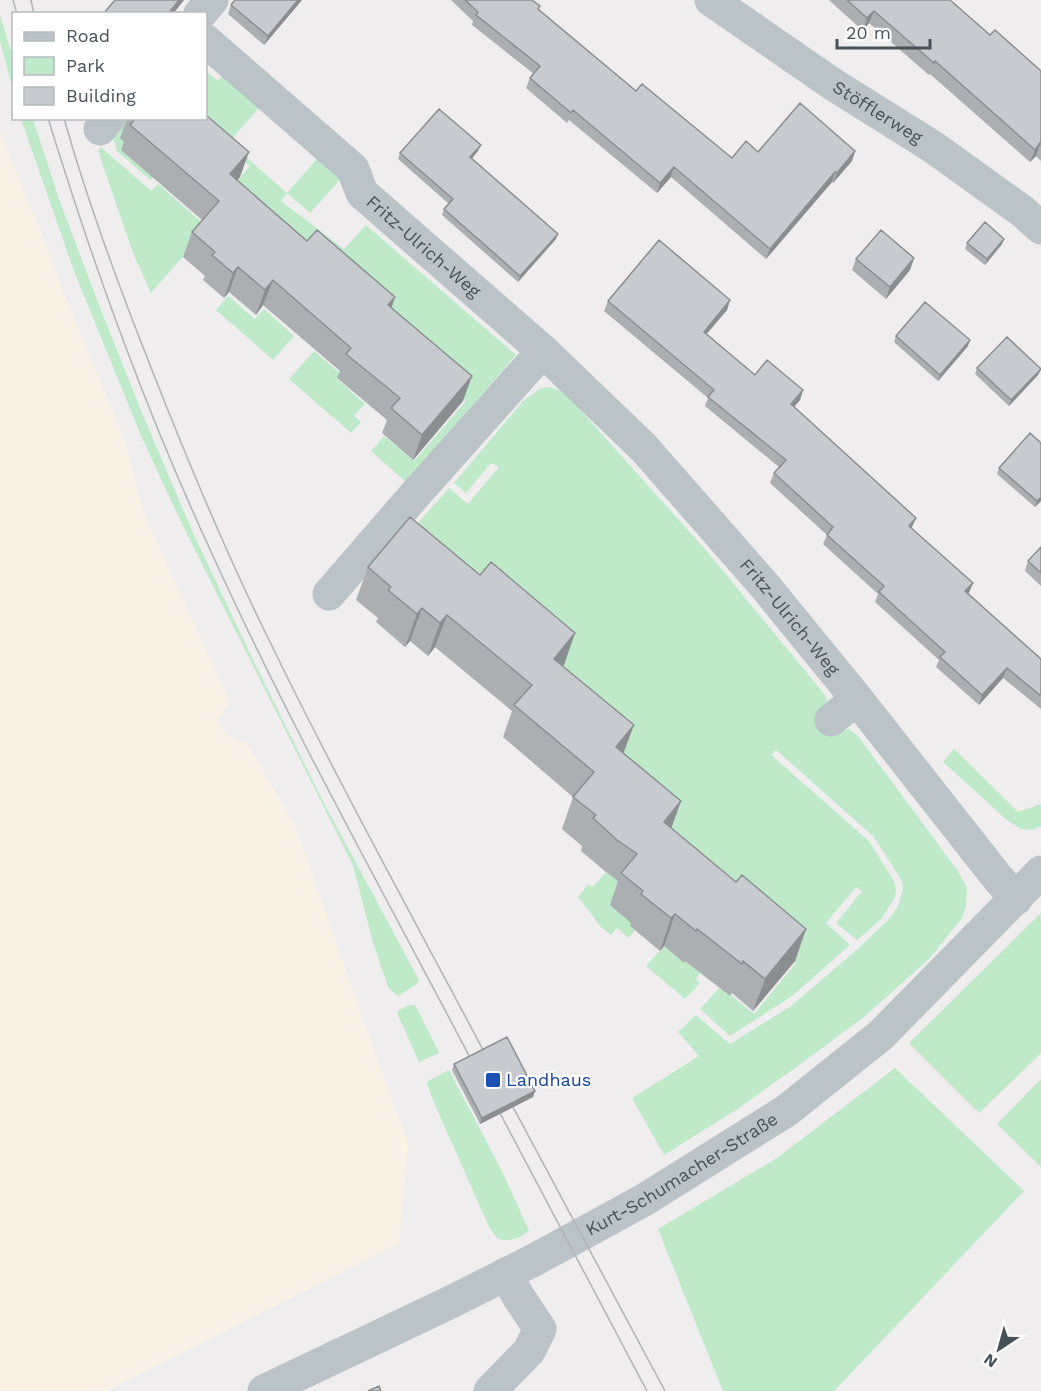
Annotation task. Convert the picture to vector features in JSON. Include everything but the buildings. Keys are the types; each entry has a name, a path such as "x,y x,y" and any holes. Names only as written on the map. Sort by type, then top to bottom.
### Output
{"street":[{"path":"202,12 212,0"},
{"name":"Stöfflerweg","path":"711,0 831,83 933,147 1022,211 1041,228"},
{"name":"Fritz-Ulrich-Weg","path":"207,42 353,169 362,193 543,351 644,448 764,585 1016,899"},
{"path":"329,594 543,351"},
{"path":"831,720 857,699"},
{"name":"Kurt-Schumacher-Straße","path":"264,1391 453,1301 610,1219 786,1112 881,1035 1041,872"},
{"path":"490,1391 529,1351 540,1329 506,1274"}],"shaded area":[{"path":"0,132 124,438 145,516 230,702 218,721 226,735 248,745 295,825 408,1143 399,1243 107,1391 0,1391"}],"green space":[{"path":"0,15 12,55 12,86 0,41"},
{"path":"227,70 265,101 229,142 287,193 281,201 344,249 366,225 516,355 406,482 371,451 384,436 414,461 466,401 222,198 250,166 226,145 207,119 207,72 218,81"},
{"path":"21,120 33,120 60,202 101,310 194,535 326,807 419,980 398,996 389,989 373,943 353,865 182,524 142,438 74,271"},
{"path":"116,120 137,120 121,150 153,177 150,180 117,151 110,127"},
{"path":"101,147 151,191 158,184 208,228 151,293 133,253 98,151"},
{"path":"323,152 346,173 310,213 287,193"},
{"path":"228,296 255,319 264,309 294,336 273,360 216,310"},
{"path":"314,351 341,374 337,379 365,404 354,416 361,422 351,433 289,379"},
{"path":"550,387 565,393 705,549 825,695 827,701 825,706 843,730 849,729 858,736 958,871 967,888 966,906 962,918 929,959 864,1017 736,1110 664,1155 632,1098 699,1056 678,1032 696,1015 730,1044 791,1006 859,948 890,918 898,906 903,889 902,881 874,837 776,750 771,755 869,841 894,881 895,897 882,918 857,940 836,923 862,891 856,887 826,923 850,945 792,996 730,1036 700,1009 719,988 754,1014 796,963 730,908 417,524 449,488 468,504 499,467 491,463 466,493 454,483 524,400 541,388"},
{"path":"954,749 1018,812 1041,804 1041,826 1033,830 1021,829 1007,820 943,762"},
{"path":"606,872 629,882 632,923 635,930 629,938 617,928 611,935 601,927 578,897 588,884 593,887"},
{"path":"1041,913 1041,1053 979,1113 909,1043"},
{"path":"664,946 684,963 692,953 706,965 696,979 700,983 685,999 646,966"},
{"path":"409,1005 415,1005 439,1053 419,1062 397,1013"},
{"path":"895,1068 1024,1191 834,1391 723,1391 658,1229 777,1158"},
{"path":"449,1070 504,1175 529,1231 518,1237 510,1240 498,1239 490,1229 432,1098 428,1081"},
{"path":"1041,1079 1041,1167 997,1124"}],"tram line":[{"path":"13,0 16,12"},
{"path":"31,0 34,12"},
{"path":"49,120 123,340 189,503 275,687 477,1071"},
{"path":"65,120 94,214 128,308 179,439 223,541 323,748 490,1063"},
{"path":"505,1092 665,1391"},
{"path":"493,1100 647,1391"}],"place":[{"name":"Landhaus","path":"493,1080"}]}
